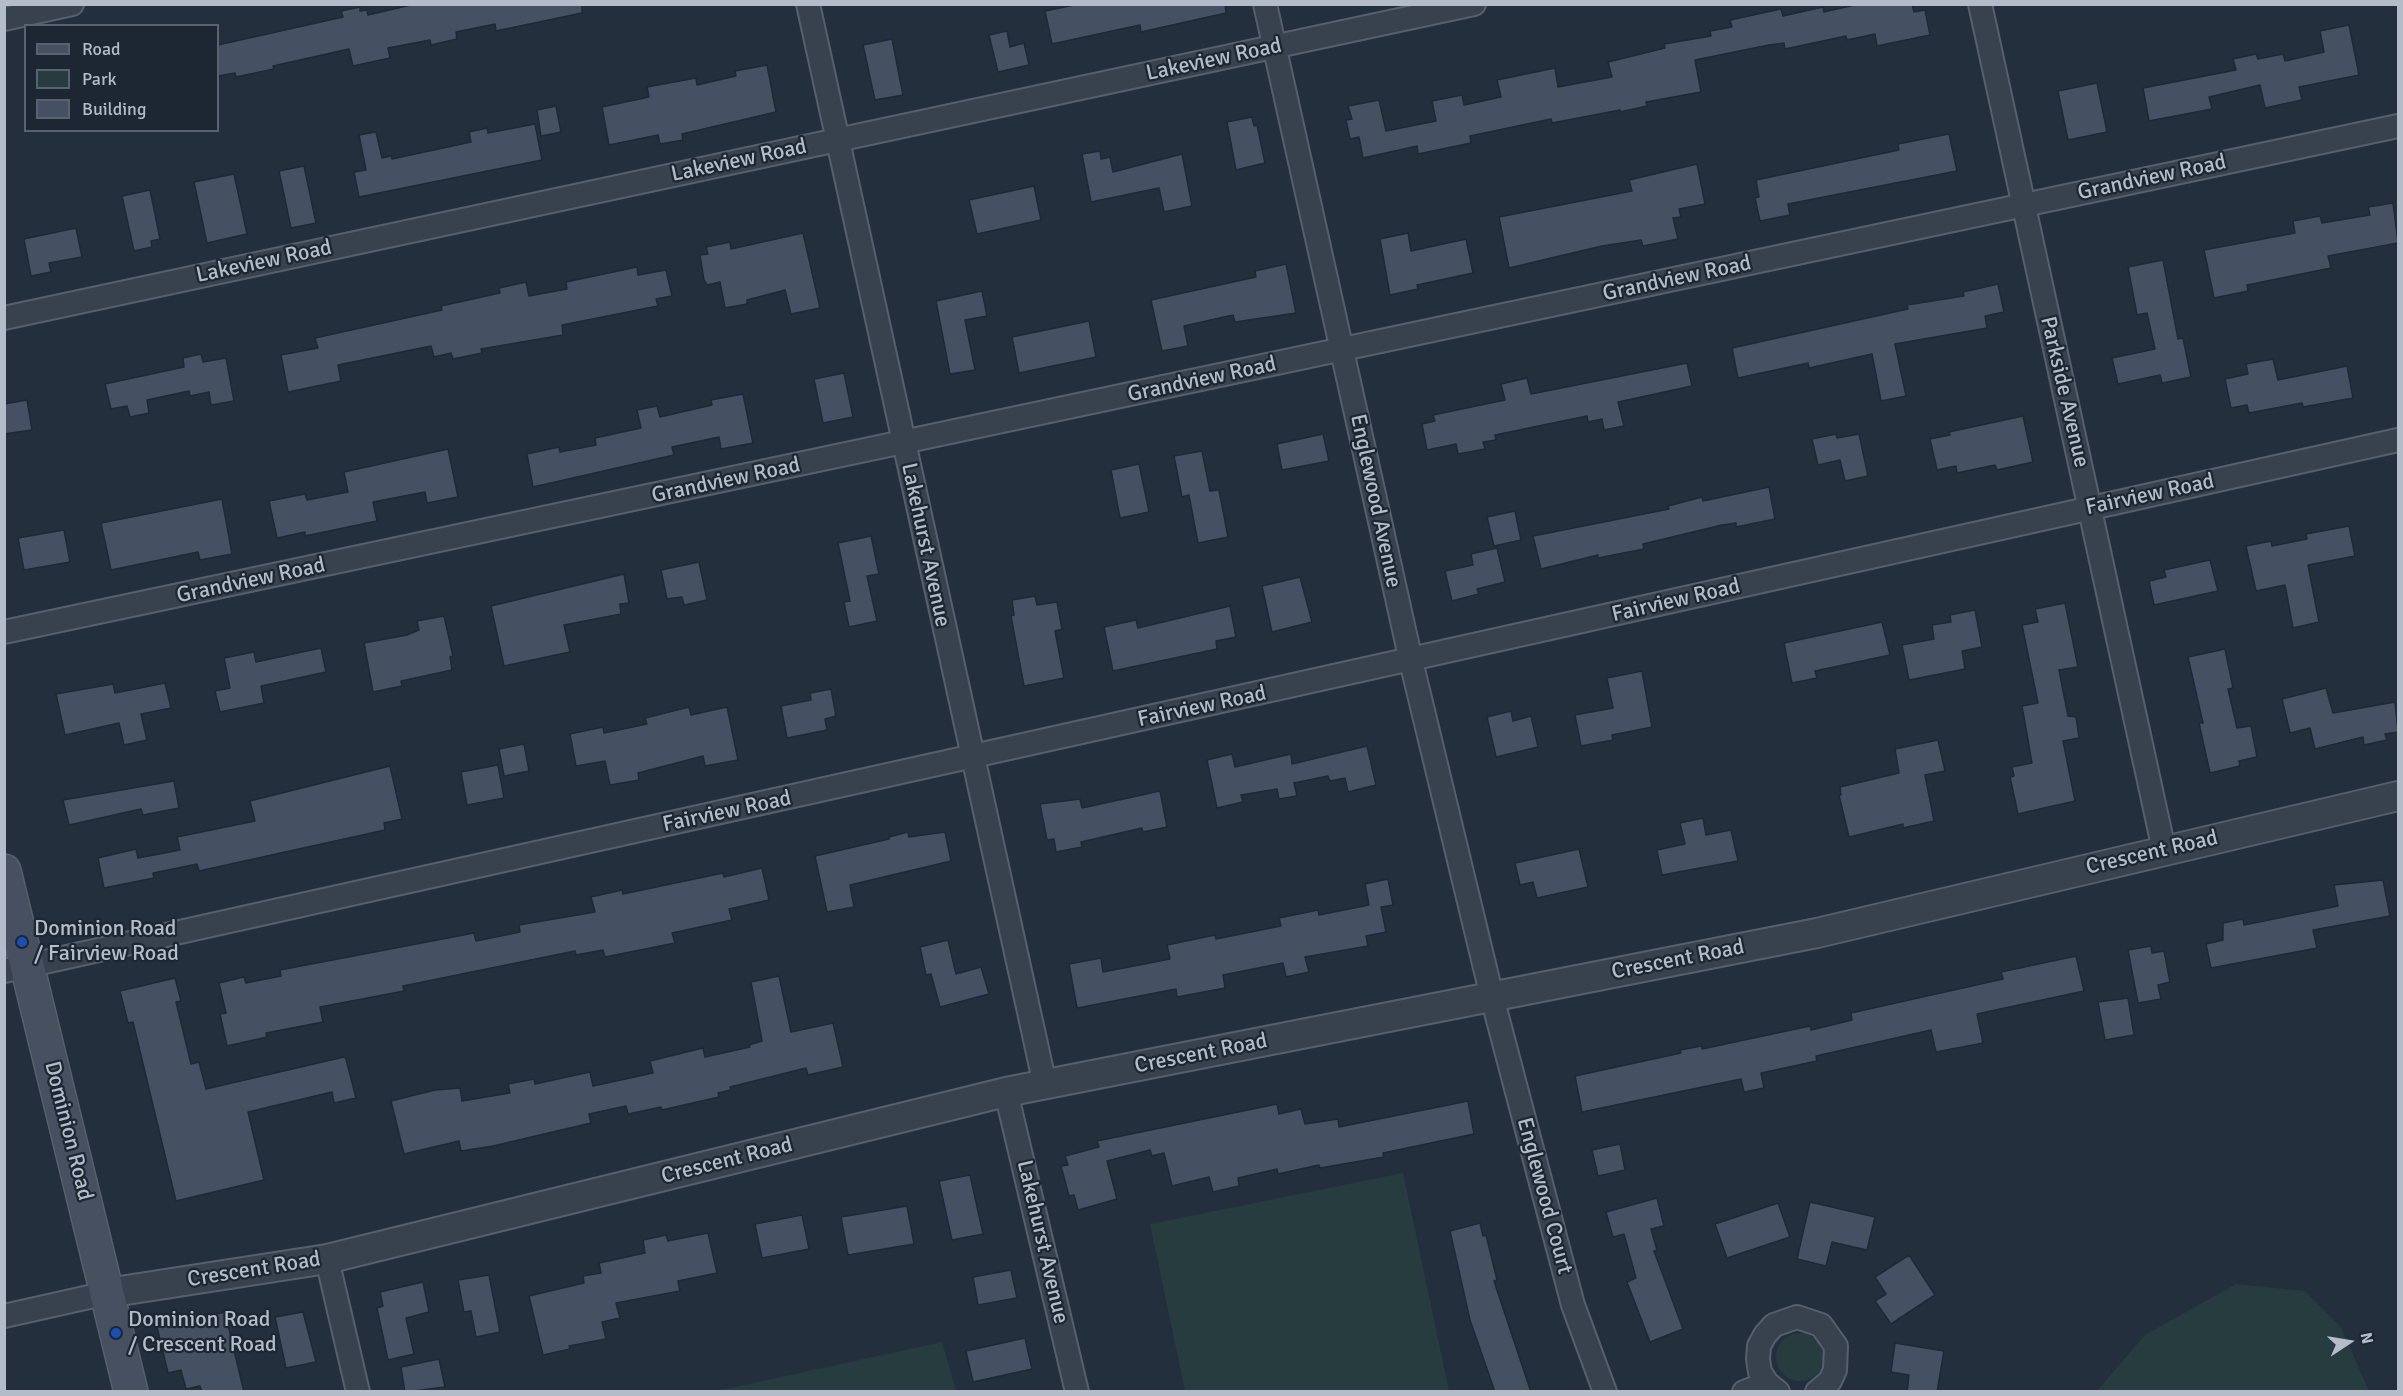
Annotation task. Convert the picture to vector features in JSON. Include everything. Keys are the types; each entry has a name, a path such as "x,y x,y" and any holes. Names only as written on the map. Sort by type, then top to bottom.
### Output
{"main road":[{"name":"Dominion Road","path":"4,871 16,969 107,1293 130,1392"}],"street":[{"path":"4,19 72,4"},
{"name":"Lakehurst Avenue","path":"808,4 1045,1085"},
{"name":"Englewood Avenue","path":"1265,4 1411,661 1492,997"},
{"name":"Lakeview Road","path":"4,318 1474,4"},
{"name":"Parkside Avenue","path":"1980,4 2164,850"},
{"name":"Grandview Road","path":"4,632 903,444 2398,126"},
{"name":"Fairview Road","path":"16,969 2398,441"},
{"name":"Crescent Road","path":"4,1316 107,1293 327,1259 1006,1092 1817,933 2398,796"},
{"name":"Englewood Court","path":"1492,997 1573,1305 1605,1392"},
{"name":"Lakehurst Avenue","path":"1006,1092 1077,1392"},
{"path":"327,1259 358,1392"},
{"path":"1744,1392 1772,1387 1758,1359 1765,1335 1785,1320 1797,1317 1810,1320 1830,1334 1837,1358 1830,1381 1817,1392"}],"green space":[{"path":"1403,1173 1449,1391 1185,1391 1150,1224"},
{"path":"2236,1284 2305,1291 2341,1327 2369,1391 2097,1391 2145,1335"},
{"path":"1795,1333 1805,1333 1817,1340 1824,1352 1824,1362 1817,1374 1805,1381 1795,1381 1780,1370 1776,1362 1776,1352 1787,1337"},
{"path":"942,1342 956,1391 717,1391"}],"building":[{"path":"415,4 582,4 582,13 496,31 495,24 456,32 457,39 431,45 430,40 388,48 390,58 353,66 349,49 236,77 235,73 219,76 219,45 343,17 341,11 360,7 360,11 367,10 368,15"},
{"path":"1079,4 1225,4 1226,13 1141,32 1140,25 1052,44 1045,11"},
{"path":"1859,4 1912,4 1914,12 1925,10 1930,35 1877,46 1875,34 1847,40 1846,36 1785,49 1784,43 1695,60 1701,92 1646,102 1647,106 1620,112 1620,110 1552,123 1551,119 1470,136 1471,143 1418,154 1417,146 1363,158 1359,137 1350,139 1346,120 1352,119 1348,106 1379,100 1386,131 1436,121 1432,101 1462,95 1464,105 1501,97 1497,80 1555,68 1558,87 1612,77 1608,62 1665,48 1664,44 1711,36 1710,31 1732,27 1730,20 1781,9 1783,16 1823,7 1824,12"},
{"path":"2349,25 2359,75 2299,87 2302,100 2265,108 2260,85 2209,97 2212,109 2149,121 2143,88 2236,70 2233,59 2256,54 2258,59 2283,54 2285,61 2324,52 2320,31"},
{"path":"1007,31 1010,47 1024,43 1029,65 998,72 989,35"},
{"path":"892,39 903,95 875,100 863,45"},
{"path":"767,65 776,112 682,134 683,140 660,144 658,135 609,145 602,107 649,97 647,87 696,78 697,85 736,76 735,71"},
{"path":"2097,83 2107,132 2068,140 2058,91"},
{"path":"556,106 561,132 541,136 537,110"},
{"path":"1252,117 1254,126 1257,125 1265,163 1236,170 1227,122"},
{"path":"535,124 542,160 359,197 354,172 366,170 359,135 376,132 382,158 391,156 392,159 471,142 469,132 487,128 488,133"},
{"path":"1949,134 1957,171 1788,204 1790,215 1760,221 1755,198 1759,197 1756,180 1899,150 1898,144"},
{"path":"1100,151 1101,159 1110,157 1113,172 1182,154 1192,206 1164,212 1159,188 1091,202 1082,154"},
{"path":"1697,164 1705,204 1679,209 1681,217 1673,218 1678,239 1643,246 1641,240 1602,246 1509,268 1499,217 1632,191 1629,180"},
{"path":"304,166 316,223 291,228 279,171"},
{"path":"234,174 247,234 207,243 194,182"},
{"path":"1034,186 1041,220 977,234 969,200"},
{"path":"150,190 160,239 151,241 152,247 134,251 122,196"},
{"path":"2393,203 2398,243 2328,256 2331,268 2247,285 2248,291 2214,298 2204,250 2295,233 2293,221 2320,216 2322,223 2370,215 2368,207"},
{"path":"76,228 82,257 49,263 51,272 31,276 24,239"},
{"path":"803,233 820,308 791,314 785,290 747,300 747,304 725,308 720,282 707,285 704,280 700,255 708,254 706,247 730,242 731,249"},
{"path":"1408,233 1411,251 1466,239 1473,273 1417,285 1418,289 1390,295 1380,239"},
{"path":"2163,260 2178,339 2183,338 2191,377 2162,383 2160,375 2118,384 2112,358 2155,349 2147,313 2137,315 2128,267"},
{"path":"1286,264 1296,313 1235,322 1233,315 1184,326 1188,346 1162,351 1151,300 1256,277 1255,271"},
{"path":"637,267 638,275 666,270 672,296 656,299 658,306 562,325 563,335 481,349 482,353 453,359 451,353 434,357 431,346 338,365 341,381 288,392 281,355 318,348 315,338 442,310 441,306 500,293 499,288 526,282 529,296 567,289 566,282"},
{"path":"1998,284 2004,312 1985,316 1987,328 1895,344 1906,396 1881,401 1872,354 1809,368 1808,363 1738,378 1732,348 1908,309 1907,305 1964,296 1963,292"},
{"path":"982,291 987,316 965,320 975,370 950,374 936,301"},
{"path":"1089,321 1096,357 1019,373 1012,337"},
{"path":"201,354 203,362 226,358 234,401 211,405 209,392 190,396 189,391 147,400 149,413 130,417 127,406 111,409 105,384 184,367 183,358"},
{"path":"2273,359 2278,380 2347,366 2353,398 2303,407 2302,403 2249,413 2247,405 2231,408 2225,379 2248,374 2246,364"},
{"path":"1687,363 1692,386 1618,402 1624,426 1604,430 1602,419 1588,422 1587,416 1495,435 1496,440 1483,442 1485,449 1458,454 1456,444 1427,450 1422,424 1435,421 1433,415 1505,400 1501,384 1527,378 1531,394"},
{"path":"844,373 853,417 823,423 814,379"},
{"path":"743,394 753,443 721,449 719,437 672,447 674,455 533,487 527,454 559,447 560,452 596,445 595,438 641,428 637,410 657,406 660,417 712,405 711,400"},
{"path":"27,400 32,430 4,434 4,404"},
{"path":"2023,416 2033,462 1997,470 1995,465 1957,473 1956,466 1937,470 1930,439 1950,435 1949,432"},
{"path":"1323,434 1329,461 1282,470 1277,444"},
{"path":"1836,434 1837,438 1859,434 1868,476 1845,481 1840,460 1818,465 1812,439"},
{"path":"448,449 458,497 427,503 425,492 373,502 377,521 305,536 305,532 277,538 269,501 305,494 307,500 348,492 344,472"},
{"path":"1202,451 1210,491 1219,490 1228,537 1198,543 1189,495 1182,497 1174,456"},
{"path":"1139,464 1149,512 1120,518 1111,470"},
{"path":"1769,487 1775,519 1736,527 1736,523 1722,525 1643,544 1644,549 1598,558 1598,555 1541,569 1533,536 1669,509 1668,506 1702,497 1703,501"},
{"path":"222,499 232,554 200,560 198,552 111,570 101,523"},
{"path":"1515,511 1521,540 1494,546 1487,517"},
{"path":"2349,526 2355,556 2308,565 2319,622 2293,628 2285,585 2256,591 2246,546 2271,541 2272,546 2307,539 2306,534"},
{"path":"64,530 70,562 24,570 18,538"},
{"path":"871,536 879,574 867,576 877,621 849,627 844,602 850,601 838,543"},
{"path":"1497,548 1505,582 1477,589 1479,594 1452,601 1445,571 1473,565 1471,554"},
{"path":"2210,560 2218,591 2154,605 2149,581 2166,577 2164,570"},
{"path":"699,562 707,600 684,605 682,597 667,599 661,570"},
{"path":"624,574 629,603 620,604 621,614 564,625 570,652 504,666 491,606"},
{"path":"1300,577 1312,622 1272,632 1262,586"},
{"path":"1035,596 1037,605 1057,602 1062,629 1055,631 1064,678 1024,686 1011,616 1014,615 1012,600"},
{"path":"2065,603 2078,667 2059,670 2068,716 2076,717 2079,738 2063,741 2075,801 2018,814 2010,777 2014,776 2012,767 2032,763 2022,706 2038,703 2022,625 2038,622 2035,609"},
{"path":"1230,606 1236,637 1216,641 1217,649 1113,671 1104,627 1136,620 1138,628"},
{"path":"1975,610 1982,647 1962,651 1965,669 1909,680 1902,645 1934,639 1932,625 1951,622 1950,615"},
{"path":"444,616 453,656 450,657 452,670 401,681 402,686 373,692 364,643 407,635 419,630 417,621"},
{"path":"1882,622 1890,655 1815,671 1817,678 1792,683 1784,643"},
{"path":"321,648 326,672 261,686 264,703 220,712 215,691 230,688 224,658 254,652 256,662"},
{"path":"2225,649 2233,688 2228,689 2237,728 2251,726 2257,757 2239,761 2240,766 2210,773 2199,723 2203,723 2188,657"},
{"path":"1642,671 1652,727 1612,735 1613,740 1581,746 1575,715 1613,708 1607,678"},
{"path":"165,683 171,708 141,714 147,740 124,745 119,723 65,735 56,694 113,684 115,693"},
{"path":"2326,688 2333,713 2395,702 2398,732 2385,734 2387,740 2364,745 2363,737 2315,749 2310,728 2290,733 2282,699"},
{"path":"831,689 836,716 825,719 827,730 787,738 781,706 811,700 810,693"},
{"path":"689,707 691,715 727,707 738,760 705,766 703,756 638,773 639,780 610,785 605,761 576,766 570,734 603,727 604,733 647,724 645,718"},
{"path":"1511,711 1513,721 1531,716 1538,747 1496,757 1487,717"},
{"path":"1938,740 1945,771 1925,775 1934,821 1903,828 1903,824 1849,837 1839,795 1841,795 1840,787 1899,773 1895,749"},
{"path":"524,744 529,771 504,776 499,749"},
{"path":"1367,746 1376,785 1348,792 1345,778 1330,781 1328,776 1294,783 1297,796 1279,799 1277,789 1241,795 1243,802 1217,808 1207,760 1232,754 1235,767 1291,754 1292,764"},
{"path":"498,765 504,798 467,805 461,772"},
{"path":"390,766 402,819 384,823 385,830 199,871 197,864 153,873 154,878 104,888 98,858 136,849 138,858 180,850 177,837 255,821 250,801"},
{"path":"174,781 179,808 143,815 141,809 69,825 63,800"},
{"path":"1160,791 1167,827 1143,832 1142,828 1081,842 1082,847 1056,852 1054,839 1047,840 1040,804 1080,799 1082,808"},
{"path":"1703,818 1706,835 1731,830 1738,861 1662,875 1657,850 1685,844 1680,823"},
{"path":"908,832 909,837 945,832 951,861 850,885 854,907 827,912 815,856 889,839 889,837"},
{"path":"1579,849 1588,887 1537,898 1533,882 1520,885 1515,863"},
{"path":"762,868 769,900 729,909 732,920 672,933 675,943 605,957 603,950 576,955 575,951 403,986 404,991 320,1007 323,1022 266,1033 267,1037 227,1046 220,1014 226,1013 219,983 244,977 246,983 281,976 280,970 474,933 476,941 520,932 519,925 595,912 591,897 622,890 623,894 723,873 724,877"},
{"path":"1388,879 1393,905 1381,907 1386,932 1366,936 1368,946 1305,957 1309,972 1286,977 1283,963 1223,975 1225,988 1177,997 1176,989 1077,1008 1069,964 1101,958 1103,972 1170,959 1167,945 1215,935 1216,939 1281,926 1279,918 1318,910 1319,915 1369,905 1365,884"},
{"path":"2383,880 2390,916 2313,930 2317,948 2211,968 2206,944 2223,940 2223,923 2243,919 2244,925 2338,906 2334,885"},
{"path":"948,940 956,974 981,967 989,994 940,1007 931,974 926,975 920,947"},
{"path":"2151,946 2152,953 2164,951 2170,982 2158,985 2161,999 2138,1003 2128,950"},
{"path":"2076,956 2084,991 1977,1014 1983,1043 1936,1052 1931,1030 1816,1056 1817,1061 1761,1073 1764,1088 1744,1092 1741,1079 1582,1112 1575,1076 1681,1053 1680,1050 1702,1046 1702,1049 1810,1026 1811,1030 1852,1020 1851,1013 2003,979 2001,972"},
{"path":"779,976 791,1032 833,1023 843,1067 808,1075 806,1068 730,1087 731,1090 718,1093 719,1097 662,1110 661,1107 628,1114 626,1106 589,1114 591,1123 493,1146 461,1151 459,1141 404,1154 391,1101 435,1090 460,1088 462,1101 510,1093 508,1084 534,1079 535,1084 590,1072 593,1086 653,1073 650,1061 703,1048 705,1057 750,1047 749,1045 762,1041 751,982"},
{"path":"175,978 181,1001 176,1002 191,1064 199,1062 206,1089 344,1057 356,1098 334,1103 332,1092 248,1112 264,1180 176,1201 133,1022 128,1023 120,991"},
{"path":"2128,998 2134,1035 2105,1040 2098,1002"},
{"path":"1468,1101 1474,1134 1383,1153 1384,1157 1320,1168 1319,1165 1278,1174 1277,1169 1238,1178 1239,1186 1213,1192 1209,1177 1172,1186 1164,1153 1152,1156 1150,1150 1107,1161 1117,1199 1078,1210 1074,1195 1069,1196 1061,1166 1068,1165 1065,1156 1099,1147 1097,1141 1277,1104 1279,1114 1301,1109 1305,1124 1338,1119 1339,1127"},
{"path":"1620,1144 1625,1170 1598,1176 1592,1150"},
{"path":"970,1175 983,1234 952,1240 939,1181"},
{"path":"1657,1198 1664,1226 1651,1229 1657,1250 1654,1251 1683,1329 1650,1342 1627,1282 1636,1278 1624,1234 1613,1237 1606,1212"},
{"path":"1810,1202 1875,1217 1867,1250 1832,1242 1826,1266 1797,1259"},
{"path":"1778,1203 1790,1237 1727,1258 1715,1224"},
{"path":"907,1206 914,1244 848,1255 841,1217"},
{"path":"802,1215 809,1249 762,1258 755,1224"},
{"path":"1480,1223 1483,1236 1486,1235 1497,1280 1494,1281 1531,1392 1495,1392 1470,1320 1450,1231"},
{"path":"708,1233 717,1273 678,1281 680,1291 616,1303 620,1318 602,1322 606,1339 569,1346 570,1349 543,1355 529,1296 584,1283 583,1276 601,1273 599,1263 645,1253 643,1240 666,1235 668,1241"},
{"path":"1909,1255 1935,1295 1891,1324 1875,1301 1886,1294 1875,1277"},
{"path":"1011,1270 1017,1298 978,1305 973,1277"},
{"path":"489,1275 500,1332 476,1337 471,1311 464,1312 458,1280"},
{"path":"423,1282 429,1312 406,1318 414,1354 388,1360 377,1308 383,1306 380,1292"},
{"path":"196,1312 197,1318 225,1312 244,1392 202,1392 200,1386 186,1389 181,1370 168,1373 157,1327 176,1323 175,1317"},
{"path":"303,1312 316,1362 286,1368 275,1317"},
{"path":"1025,1338 1032,1369 973,1382 966,1351"},
{"path":"1895,1343 1944,1351 1937,1392 1907,1392 1909,1375 1891,1372"},
{"path":"439,1359 445,1387 405,1392 401,1367"}],"place":[{"name":"Dominion Road / Fairview Road","path":"22,942"},
{"name":"Dominion Road / Crescent Road","path":"116,1333"}]}
